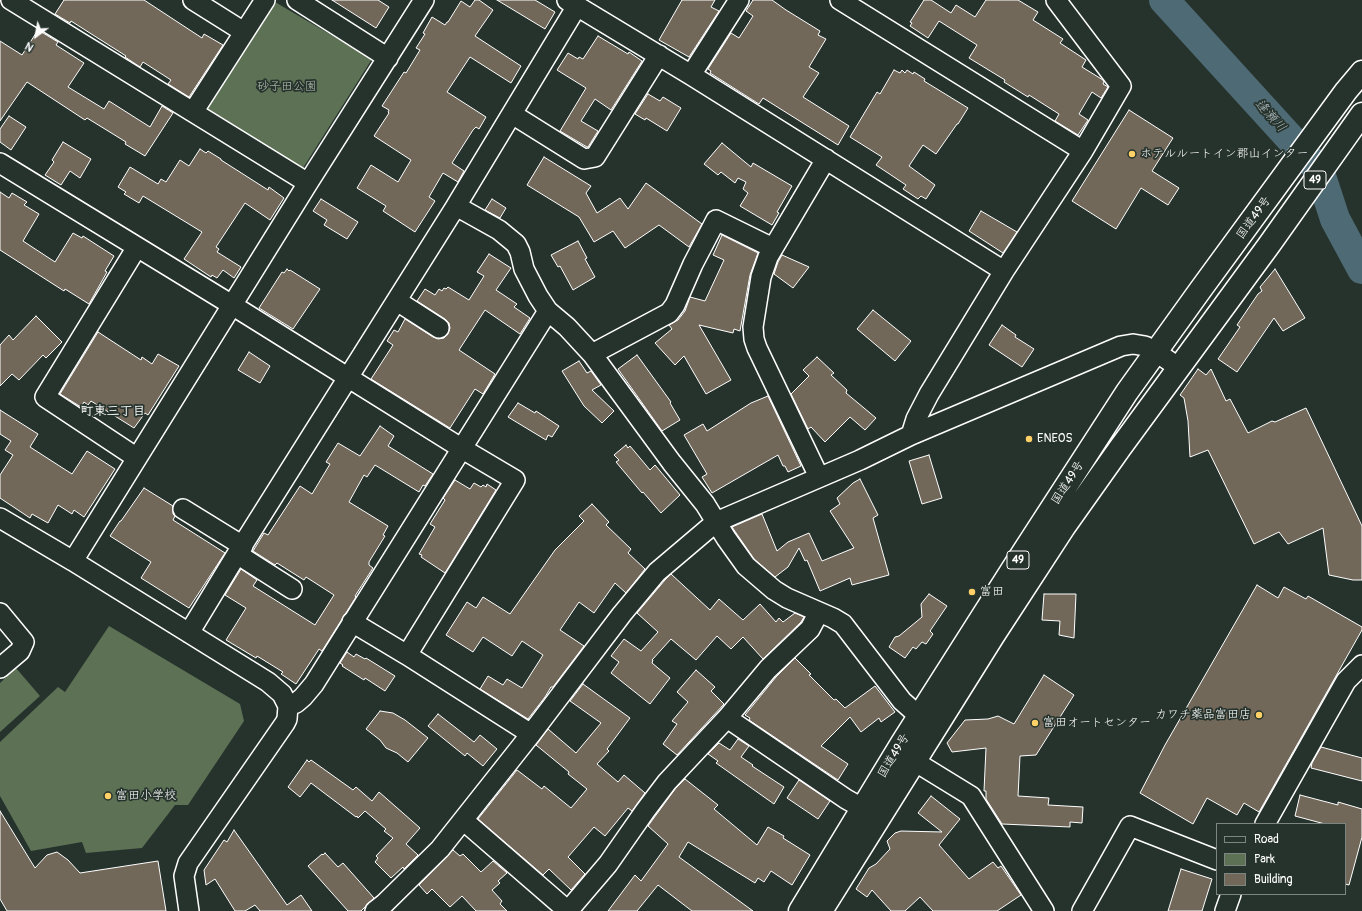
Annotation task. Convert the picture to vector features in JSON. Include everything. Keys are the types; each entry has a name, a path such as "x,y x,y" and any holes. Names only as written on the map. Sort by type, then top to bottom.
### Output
{"highway":[{"name":"国道49号","path":"800,911 919,716 1127,392 1346,91 1362,72"},
{"name":"国道49号","path":"822,911 914,761 1064,527 1178,367 1269,245 1362,115"}],"street":[{"path":"11,0 308,183"},
{"path":"193,0 244,32"},
{"path":"193,112 265,0"},
{"path":"297,0 388,58"},
{"path":"73,561 308,183 424,0"},
{"path":"691,74 739,0"},
{"path":"840,0 1084,151"},
{"path":"911,435 916,419 929,394 1004,271 1084,151 1121,86 1056,0"},
{"path":"189,634 512,114 572,3 691,74 1004,271"},
{"path":"512,114 584,159 594,158 659,55"},
{"path":"819,477 754,339 753,327 761,278 768,257 826,159"},
{"path":"1,167 137,247 515,480 407,655"},
{"path":"456,206 499,230 516,244 520,252 524,269 538,296 548,311 567,327 592,354 672,463 705,504 726,538 746,566 774,590 843,624 902,701 919,716"},
{"path":"592,354 669,313 675,305 693,264 716,220 773,248"},
{"path":"137,247 45,397 137,458"},
{"path":"397,301 439,328"},
{"path":"288,706 296,703 310,690 548,311"},
{"path":"375,911 440,849 531,734 622,614 657,572 716,522 860,460 911,435 1121,346 1138,344 1156,352 1178,367"},
{"path":"183,508 292,589"},
{"path":"0,518 73,561 268,682 282,694 288,706 287,719 285,723 188,863 184,876 189,911"},
{"path":"463,820 568,911 608,864 667,782 727,718 768,669 810,629 819,612"},
{"path":"0,613 24,642 20,651 0,668"},
{"path":"352,622 531,734"},
{"path":"1266,823 1346,681 1362,665"},
{"path":"727,718 846,800 862,808"},
{"path":"914,761 971,796 1044,911"},
{"path":"1082,911 1130,826 1216,860"},
{"path":"1225,911 1231,895"}],"green space":[{"name":"砂子田公園","path":"275,2 372,59 303,168 204,112"},
{"path":"109,626 240,704 244,721 188,805 175,805 142,848 86,853 82,842 31,851 0,796 0,742 58,687 65,692"},
{"path":"16,668 40,696 0,732 0,683"}],"building":[{"path":"64,0 144,0 202,38 204,34 223,45 189,97 168,84 171,80 143,62 140,67 125,57 126,56 71,21 70,23 55,14"},
{"path":"332,0 378,0 389,7 376,28"},
{"path":"475,0 479,0 493,10 475,36 521,66 511,83 470,57 447,92 486,117 479,129 476,127 473,130 452,163 464,171 458,182 443,173 429,197 435,201 415,232 383,211 386,206 357,188 371,165 398,182 411,160 374,136 389,113 389,110 382,106 404,72 406,73 420,50 416,48 425,34 423,33 432,17 445,25 461,1 470,7"},
{"path":"497,0 535,0 555,12 545,29"},
{"path":"682,0 715,0 711,7 719,11 689,57 659,40"},
{"path":"753,0 772,0 820,31 818,35 826,39 809,67 819,73 803,97 849,126 838,145 763,98 759,104 710,73 711,71 708,69 731,33 739,38 753,16 746,11"},
{"path":"924,0 931,0 951,13 956,5 975,17 986,0 1018,0 1038,12 1033,20 1063,39 1060,43 1086,60 1082,67 1103,80 1103,84 1108,87 1101,98 1092,92 1079,114 1088,120 1078,135 1055,121 1059,114 1029,95 1028,97 1004,82 1005,80 969,58 977,45 939,21 928,38 910,26 912,23 910,22"},
{"path":"38,30 58,42 56,45 84,63 68,87 104,109 109,101 150,127 162,106 173,113 145,156 125,144 126,142 87,118 85,120 27,82 0,121 0,41 22,55"},
{"path":"598,36 628,54 629,52 642,61 611,110 595,99 581,121 598,131 587,147 560,131 586,88 557,70 568,53 578,59 579,57 583,59"},
{"path":"894,70 900,73 902,70 905,73 907,70 913,74 914,72 925,79 924,81 968,108 936,154 923,145 909,166 935,185 926,199 921,196 918,199 903,189 906,185 876,165 882,157 850,137 877,92 880,94"},
{"path":"648,94 660,101 663,97 681,108 667,131 646,118 645,120 635,114"},
{"name":"ホテルルートイン郡山インター","path":"1129,110 1173,138 1152,171 1179,188 1168,205 1141,188 1116,229 1072,201"},
{"path":"9,116 26,127 11,150 0,142 0,129"},
{"path":"63,142 91,159 80,178 70,171 61,185 45,175 54,162 52,160"},
{"path":"722,143 751,167 753,163 792,186 777,212 779,213 772,225 740,206 748,193 743,189 746,182 738,178 735,183 721,172 718,175 704,164"},
{"path":"200,149 206,153 208,151 268,190 269,187 284,198 270,220 245,203 216,247 219,249 217,252 241,267 234,278 223,270 217,278 212,275 211,277 184,259 202,232 143,196 139,203 124,194 126,192 118,187 130,167 158,184 161,179 166,182 180,160 189,166"},
{"path":"544,157 591,186 586,193 597,213 620,198 628,209 646,183 702,224 689,247 659,225 625,248 613,231 594,242 579,217 527,185"},
{"path":"0,192 9,198 12,193 27,202 24,205 39,214 23,241 55,262 73,233 82,238 83,236 114,256 89,304 65,289 64,291 0,250"},
{"path":"321,199 358,222 347,239 324,225 327,220 313,211"},
{"path":"492,199 506,208 500,218 485,210"},
{"path":"981,211 1017,232 1003,253 969,231"},
{"path":"722,235 758,253 750,275 740,331 734,329 733,333 699,325 731,380 706,394 684,356 675,365 655,343 672,329 669,325 678,320 685,311 690,297 705,301 724,260 713,255"},
{"path":"578,241 587,258 585,259 595,277 573,290 560,266 558,267 551,255"},
{"path":"489,254 511,268 496,290 517,304 514,307 530,318 520,334 485,310 459,350 495,374 483,394 475,389 450,428 371,379 393,345 387,341 394,330 398,332 405,319 438,339 444,338 448,334 450,328 449,323 417,301 425,289 435,295 439,289 442,291 444,288 446,289 448,287 469,300 484,276 477,272"},
{"path":"782,255 809,267 793,288 774,274"},
{"path":"287,269 320,289 293,329 259,308 282,272 284,273"},
{"path":"1275,269 1305,318 1283,331 1274,318 1237,372 1218,359 1240,327 1237,325 1258,294 1262,291 1260,287"},
{"path":"873,310 911,341 895,361 857,329"},
{"path":"36,316 62,342 46,358 43,355 19,380 12,374 0,386 0,345 9,335 13,340"},
{"path":"1002,325 1016,335 1015,337 1034,349 1022,367 989,345"},
{"path":"98,332 141,360 142,357 152,364 158,354 179,366 148,415 145,413 134,428 91,401 88,405 84,402 81,407 60,394"},
{"path":"249,352 270,366 260,383 238,370"},
{"path":"637,355 671,402 670,403 680,420 662,431 618,369"},
{"path":"817,357 834,373 831,375 847,390 846,393 876,418 865,430 850,417 825,442 811,427 808,429 791,394 809,376 803,370"},
{"path":"579,361 587,373 591,371 601,385 592,390 614,411 602,423 584,406 562,371"},
{"path":"1198,369 1206,375 1211,369 1226,401 1230,399 1248,433 1272,421 1275,422 1306,408 1362,526 1362,580 1353,580 1329,575 1323,528 1288,544 1279,532 1254,544 1208,450 1190,457 1188,421 1184,398 1180,395"},
{"path":"768,396 801,466 788,472 785,466 783,466 778,455 712,493 702,477 707,474 684,435 703,424 707,431 751,403"},
{"path":"518,403 535,413 536,411 559,426 552,437 548,435 546,440 508,417"},
{"path":"0,410 38,434 30,447 72,474 87,451 115,469 84,517 74,510 72,514 58,505 48,523 32,514 30,518 0,498 0,475 13,455 5,450 11,441 0,434"},
{"path":"380,426 394,436 388,446 433,474 419,492 375,465 367,477 364,475 349,502 388,526 383,535 385,536 369,562 369,565 373,568 355,596 356,597 322,651 319,649 296,684 281,674 283,672 257,656 256,658 226,640 246,608 225,595 241,569 257,580 253,586 315,625 334,595 306,577 304,580 277,563 275,565 253,551 264,533 268,535 300,486 312,494 330,464 326,462 338,443 360,456"},
{"path":"626,445 628,448 630,446 650,470 655,465 680,495 661,513 616,462 619,460 614,455"},
{"path":"929,455 942,498 922,504 909,461"},
{"path":"860,479 878,515 873,518 889,575 852,585 850,578 820,591 807,560 805,561 799,548 788,567 775,577 754,559 732,527 762,514 777,551 788,542 809,533 822,561 854,548 830,511 840,504 837,498 853,483"},
{"path":"455,480 470,489 474,483 481,487 483,485 486,487 487,484 496,490 445,573 421,557 422,555 419,554 435,527 430,524 445,500 443,498"},
{"path":"144,488 173,506 173,514 175,516 173,520 225,553 189,608 141,578 151,562 110,536"},
{"path":"592,504 609,522 606,525 631,549 628,553 645,569 626,593 615,583 594,613 579,602 560,630 584,646 553,687 551,687 528,719 480,689 488,676 503,685 507,679 522,688 543,655 522,641 512,656 483,637 473,652 446,635 467,602 476,608 483,597 510,614 555,550 584,521 579,516"},
{"path":"671,574 710,610 719,599 743,620 760,604 776,622 779,618 783,622 795,613 804,617 801,622 763,659 743,637 731,649 717,636 696,660 671,639 652,660 652,663 670,678 650,704 611,673 619,662 611,656 624,639 641,651 658,632 637,613"},
{"path":"1257,585 1278,598 1284,587 1306,599 1308,596 1362,627 1362,630 1259,812 1244,803 1237,815 1207,798 1193,824 1140,793 1165,745"},
{"path":"929,594 947,606 930,631 933,634 926,644 922,642 916,649 913,647 905,658 889,647 895,637 899,636 922,617 921,604"},
{"path":"1044,594 1076,594 1074,638 1059,635 1060,621 1042,620"},
{"path":"347,652 354,657 356,654 365,659 366,658 395,676 385,691 342,666 343,665 340,663"},
{"path":"795,658 811,674 809,675 834,700 836,699 845,708 875,686 895,712 881,722 879,718 861,732 850,717 821,746 848,764 838,780 749,720 750,718 745,715 776,677"},
{"path":"696,670 715,687 711,691 724,704 677,755 663,744 677,724 672,721 688,702 677,692"},
{"path":"1044,675 1074,695 1036,755 1020,756 1018,796 1049,798 1048,805 1083,807 1082,823 1070,822 1070,827 1002,824 986,799 986,791 984,791 986,748 952,752 947,743 965,720 988,719 998,716 1014,724"},
{"path":"583,684 630,718 607,749 609,751 597,764 618,782 624,775 645,793 632,811 628,808 605,836 594,827 568,857 585,874 571,890 549,869 543,875 478,819 517,770 542,789 544,786 571,808 587,789 536,745 548,729 576,753 601,723 570,701"},
{"path":"380,711 393,713 405,720 428,738 408,762 397,753 386,748 380,740 366,729"},
{"path":"438,714 474,742 480,735 497,749 483,766 467,753 465,756 428,726"},
{"path":"738,739 749,746 741,757 784,787 774,804 716,763 718,761 708,754 719,743 730,750"},
{"path":"1321,747 1362,758 1362,781 1311,768 1312,763"},
{"path":"307,760 309,762 311,760 353,790 356,787 372,801 379,792 420,828 406,844 418,855 404,869 403,867 391,878 375,862 378,858 376,856 393,838 384,831 386,829 365,811 358,818 357,816 356,817 311,783 300,797 288,787"},
{"path":"685,779 718,805 714,809 757,845 768,827 784,836 783,838 810,855 792,885 771,871 764,882 758,878 755,883 688,842 679,857 753,911 692,911 658,885 637,911 608,911 635,875 641,881 668,844 648,826 675,789"},
{"path":"799,780 830,801 818,819 787,798"},
{"path":"1300,795 1338,805 1338,802 1362,809 1362,837 1349,885 1346,884 1346,823 1321,823 1295,816"},
{"path":"931,796 960,819 939,845 969,879 993,862 998,868 1001,866 1021,895 997,911 933,911 920,897 905,911 891,911 872,890 867,897 856,889 869,868 876,864 890,849 887,841 895,833 901,831 942,832 918,813"},
{"path":"0,811 35,868 47,855 57,852 68,860 80,873 158,861 166,911 7,911 0,899"},
{"path":"234,830 287,905 301,895 312,911 260,911 255,905 245,911 235,911 215,879 206,885 204,870 224,840 227,842"},
{"path":"453,850 460,856 463,854 481,872 493,861 507,873 498,881 500,883 492,890 502,901 500,904 507,911 476,911 462,896 450,907 432,889 427,894 419,885"},
{"path":"325,853 338,867 343,863 374,898 361,911 348,911 308,866"},
{"path":"1181,869 1212,879 1202,911 1168,911"}],"waterway":[{"name":"逢瀬川","path":"1164,0 1319,170 1335,219 1362,269"}],"place":[{"name":"ホテルルートイン郡山インター","path":"1132,154"},
{"name":"ENEOS","path":"1029,439"},
{"name":"富田","path":"972,592"},
{"name":"カワチ薬品富田店","path":"1259,715"},
{"name":"富田オートセンター","path":"1035,723"},
{"name":"富田小学校","path":"108,796"}],"district":[{"name":"町東三丁目","path":"113,412"}]}
